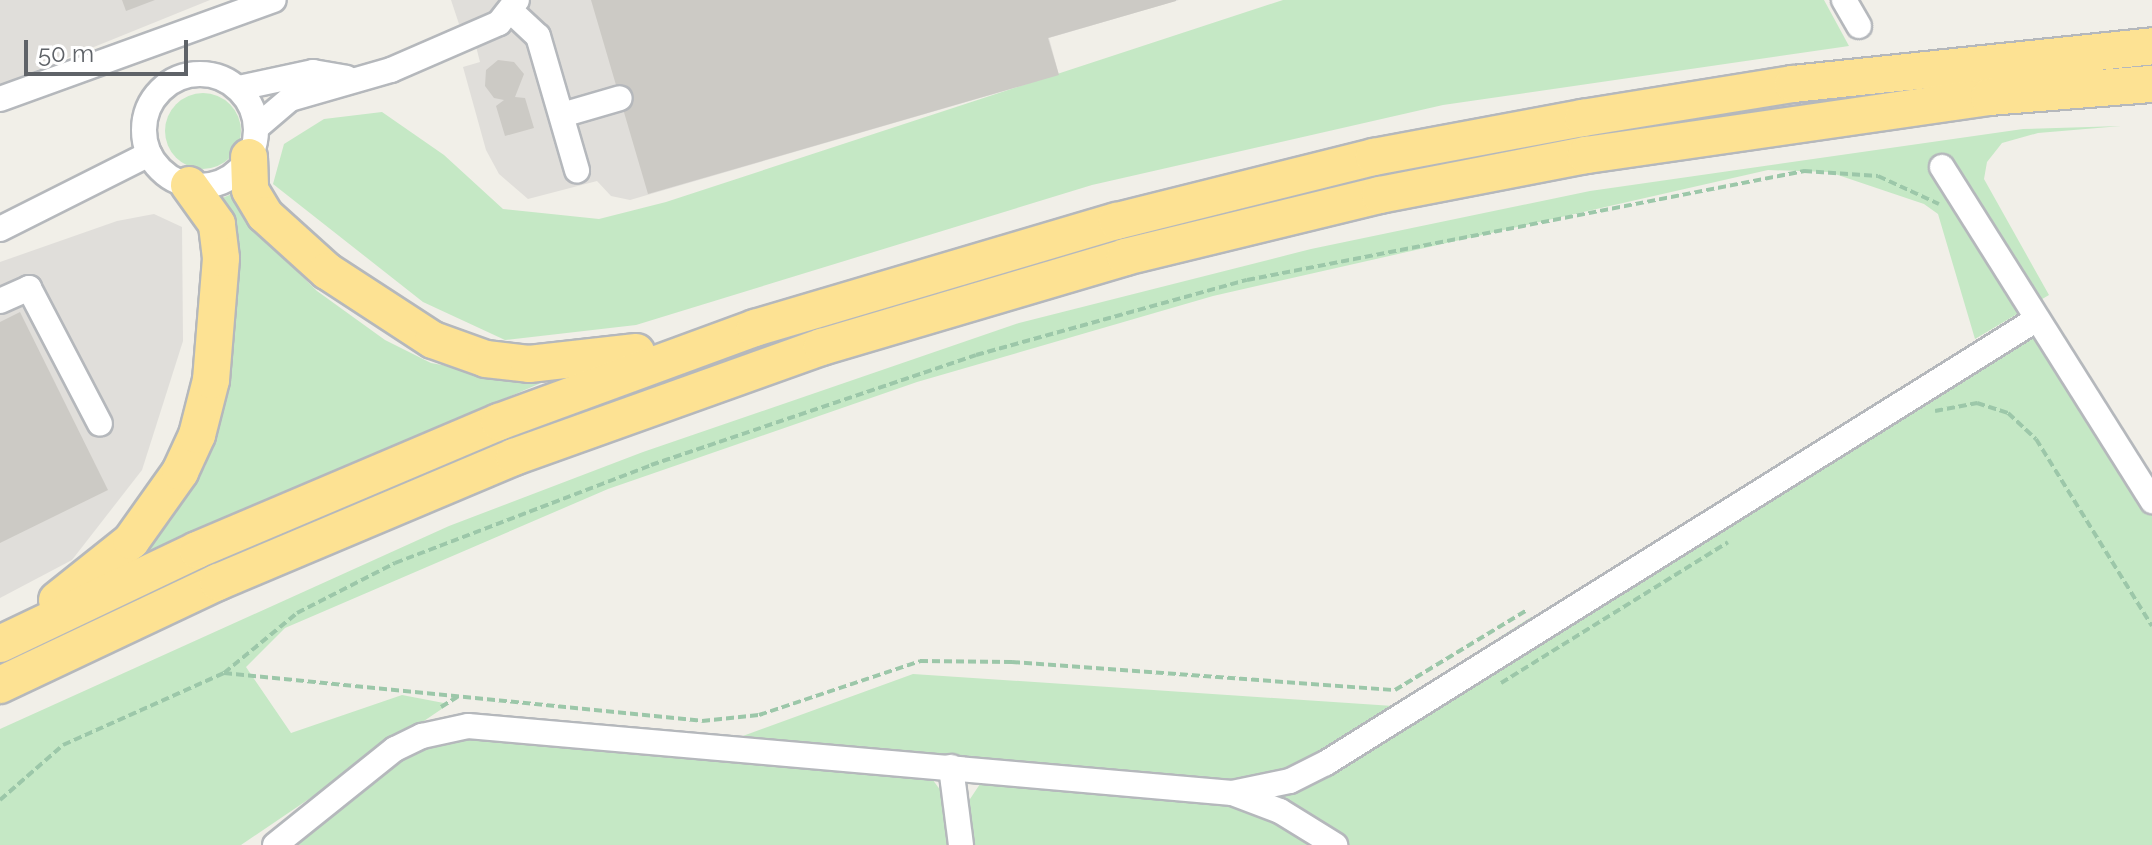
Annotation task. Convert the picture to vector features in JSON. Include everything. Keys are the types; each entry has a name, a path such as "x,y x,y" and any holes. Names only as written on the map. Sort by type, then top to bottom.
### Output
{"highway":[{"path":"0,641 343,486 499,422 755,328 1117,221 1374,157 1793,84 2152,46"},
{"path":"0,685 246,569 514,457 822,347 1125,257 1380,195 1586,155 1943,103 2152,84"},
{"path":"253,142 250,190 265,215 327,271 433,340 486,359 529,364 592,361 755,328"},
{"path":"0,641 131,541 180,472 197,435 211,380 221,258 217,224 189,185"},
{"path":"0,691 34,668"}],"street":[{"path":"0,99 274,0"},
{"path":"1844,0 1859,26"},
{"path":"253,142 252,106 239,88 225,79 200,74 175,80 161,90 145,120 149,154 173,179 189,185 224,181 290,99 391,70 499,23 515,6 538,36 577,170"},
{"path":"239,88 285,83 313,72 353,79"},
{"path":"562,115 620,98"},
{"path":"0,229 149,154"},
{"path":"1942,167 2152,501"},
{"path":"0,301 29,288 100,424"},
{"path":"1232,793 1290,781 1326,763 2037,319"},
{"path":"275,845 395,749 422,736 468,726 1232,793 1280,811 1335,845"},
{"path":"951,767 961,845"}],"path":[{"path":"0,800 63,745 224,673 297,613 424,552 651,465 976,355 1247,280 1804,171 1878,176 1934,203 1970,211"},
{"path":"1925,416 1977,403 2008,413 2036,439 2152,626"},
{"path":"1495,686 1732,539"},
{"path":"224,673 702,721 759,715 920,661 1012,662 1395,690 1521,611 1536,609"}],"shaded area":[{"path":"0,0 210,0 0,85"},
{"path":"451,0 1179,0 1049,38 1059,75 630,200 611,196 597,181 528,199 499,174 486,150 463,67 480,62 470,23 459,24"},
{"path":"154,214 182,227 183,341 142,470 72,560 0,598 0,262 117,221"}],"green space":[{"path":"1283,0 1824,0 1849,46 1443,105 1092,185 636,325 505,340 423,302 273,184 284,144 324,119 382,112 444,155 503,209 599,219 666,202"},
{"path":"203,93 218,96 230,104 238,116 241,131 238,146 230,158 218,166 203,169 188,166 176,158 168,146 165,131 168,116 176,104 188,96"},
{"path":"2121,126 2038,133 2002,143 1987,162 1984,179 2049,295 1975,339 1938,214 1924,204 1829,172 1768,170 1213,296 917,382 608,489 285,628 246,667 291,733 402,695 449,704 241,845 0,845 0,729 449,526 643,452 1019,323 1311,249 1590,191 2023,129"},
{"path":"237,192 267,242 317,291 385,340 431,363 541,383 137,556 170,522 205,467 227,392 240,265 234,225 222,198"},
{"path":"2035,330 2152,515 2152,845 968,845 966,805 980,784 992,779 1263,796"},
{"path":"1531,617 1534,623 1317,762 1233,785 740,745 740,737 913,674 1393,706"},
{"path":"467,733 927,772 949,802 954,845 285,845 405,750"}],"building":[{"path":"122,0 155,0 126,11"},
{"path":"591,0 1176,1 1048,38 1059,75 648,194"},
{"path":"498,60 514,62 524,74 515,97 525,98 534,128 505,136 496,106 504,100 494,98 485,86 486,70"},
{"path":"20,312 108,490 0,543 0,322"}]}
